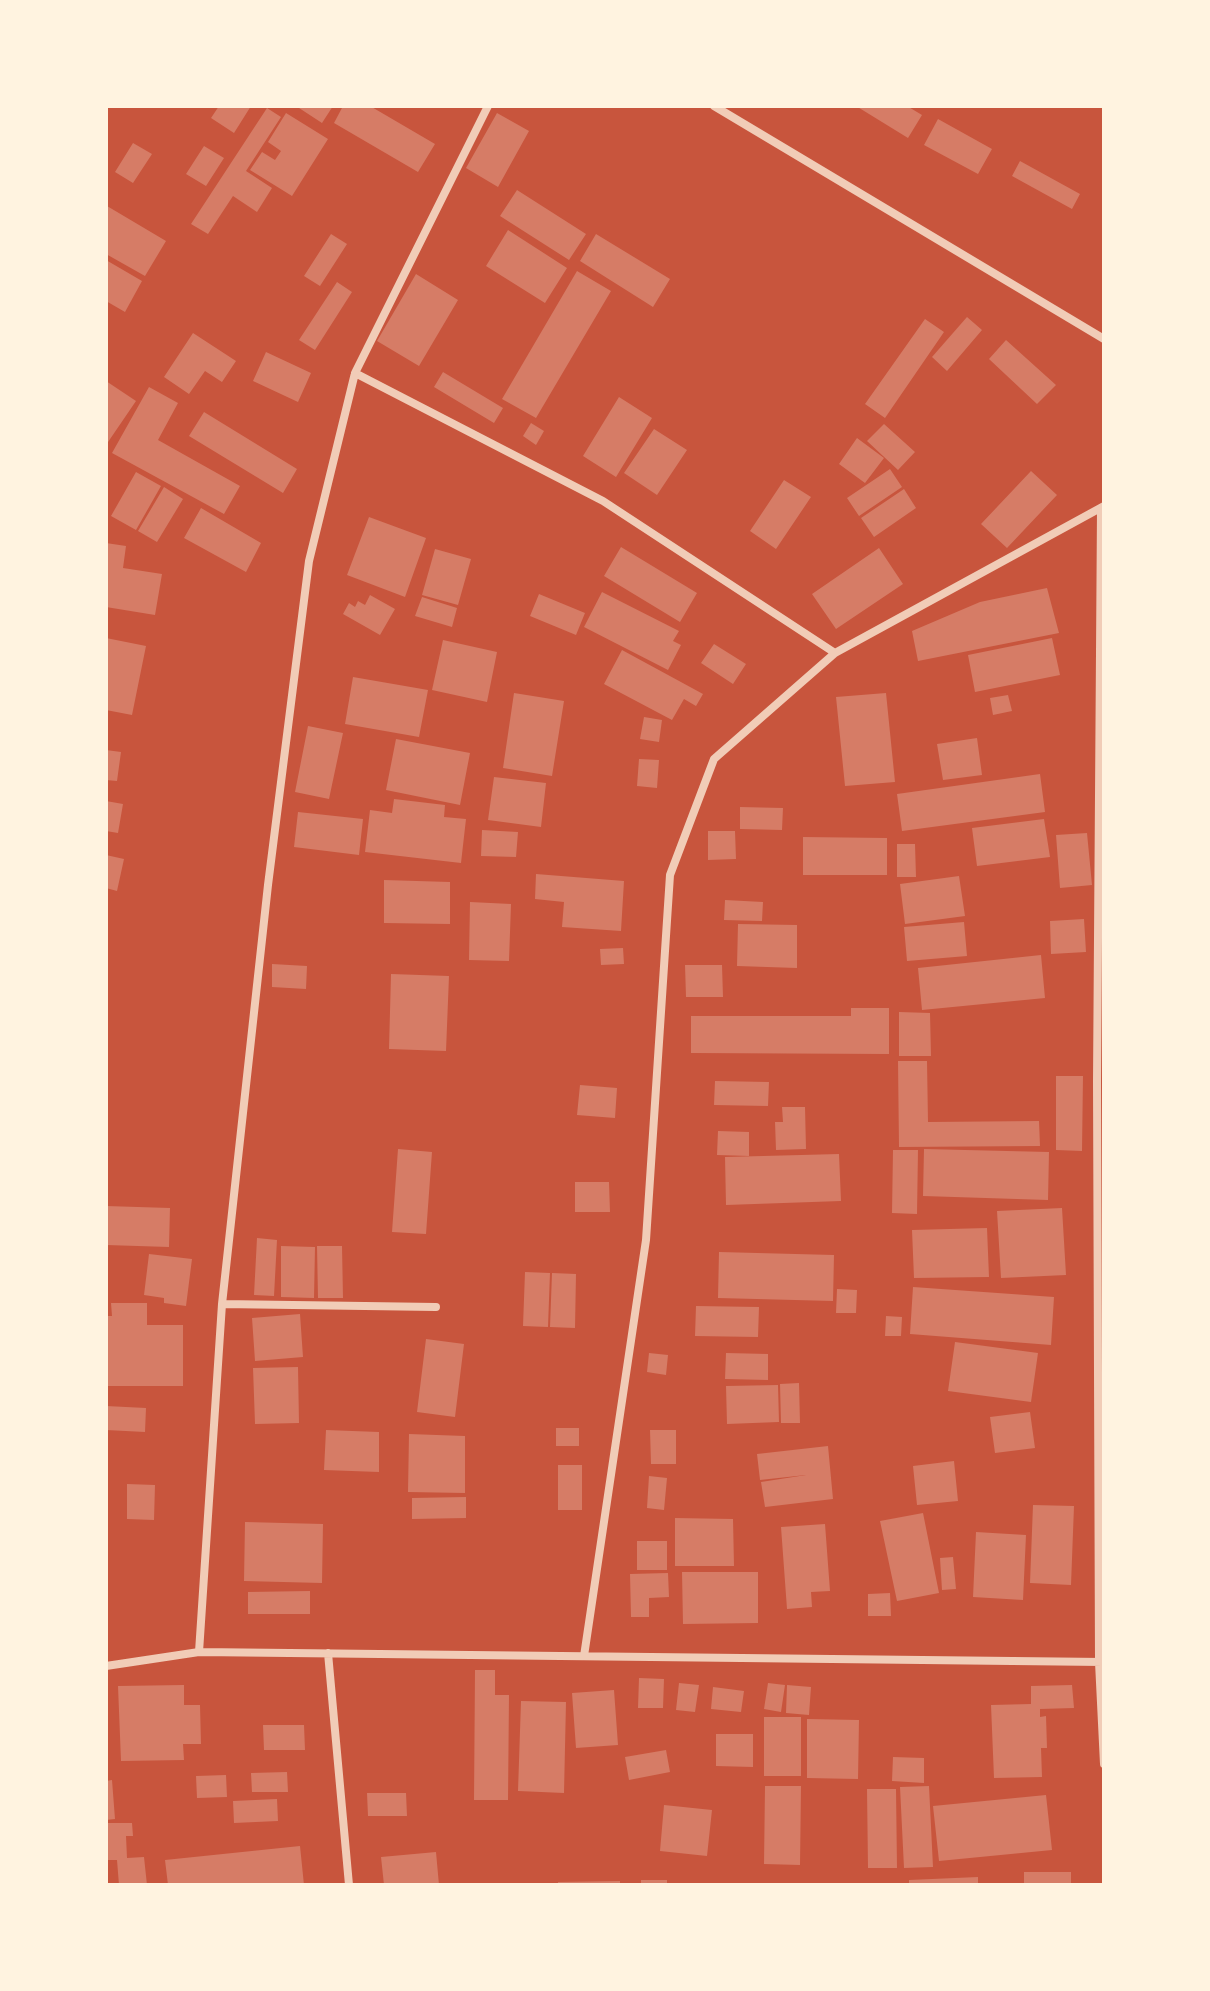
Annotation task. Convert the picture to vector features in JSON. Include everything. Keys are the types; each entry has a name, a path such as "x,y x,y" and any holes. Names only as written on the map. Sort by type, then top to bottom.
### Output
{"street":[{"path":"199,1652 222,1304 270,870 309,561 355,373 488,106"},
{"path":"714,106 1104,339"},
{"path":"355,373 603,501 835,653"},
{"path":"584,1656 646,1240 670,875 714,759 835,653 1102,508 1097,1065 1104,1764"},
{"path":"222,1304 436,1307"},
{"path":"106,1666 199,1652 1101,1662"},
{"path":"328,1653 349,1885"}],"building":[{"path":"219,106 251,106 234,133 211,118"},
{"path":"296,106 333,106 322,123"},
{"path":"343,106 370,106 435,144 418,172 334,123"},
{"path":"856,106 907,106 922,115 908,138"},
{"path":"267,108 281,117 246,171 272,188 257,212 233,196 208,234 191,224"},
{"path":"286,113 328,139 292,196 250,170 262,152 275,160 281,151 268,142"},
{"path":"497,113 529,131 498,187 466,168"},
{"path":"938,119 992,149 978,174 924,145"},
{"path":"133,143 152,154 133,183 115,172"},
{"path":"204,146 224,158 206,186 186,174"},
{"path":"1020,161 1080,194 1072,209 1012,176"},
{"path":"517,190 586,234 569,260 500,216"},
{"path":"107,206 166,241 145,276 106,254"},
{"path":"508,230 567,268 545,303 486,266"},
{"path":"331,234 347,244 320,286 304,276"},
{"path":"596,234 670,279 653,307 580,261"},
{"path":"106,260 142,281 125,312 106,301"},
{"path":"577,271 611,291 536,418 502,399"},
{"path":"416,274 458,300 419,366 377,341"},
{"path":"337,282 352,292 315,350 299,340"},
{"path":"967,317 982,330 947,371 932,357"},
{"path":"925,319 944,332 885,418 865,404"},
{"path":"193,333 236,361 222,382 205,371 189,394 164,377"},
{"path":"1006,340 1056,385 1037,404 989,359"},
{"path":"266,352 311,373 298,402 253,381"},
{"path":"443,372 503,408 494,423 434,387"},
{"path":"106,381 136,401 106,445"},
{"path":"149,387 178,403 158,440 240,486 224,514 112,453"},
{"path":"619,397 652,418 616,477 583,456"},
{"path":"204,412 297,469 283,493 189,436"},
{"path":"531,423 544,431 536,445 523,436"},
{"path":"884,424 915,452 898,470 867,441"},
{"path":"654,429 687,450 657,495 624,473"},
{"path":"857,438 884,458 865,483 839,464"},
{"path":"890,469 902,487 859,516 847,498"},
{"path":"1031,471 1057,495 1007,548 981,524"},
{"path":"136,472 161,486 136,530 111,516"},
{"path":"784,480 811,497 776,549 750,531"},
{"path":"164,487 183,499 157,542 138,531"},
{"path":"904,489 916,508 874,537 861,518"},
{"path":"201,508 261,543 246,572 184,538"},
{"path":"369,517 426,538 405,597 347,575"},
{"path":"106,543 126,546 123,568 162,574 155,615 106,607"},
{"path":"621,547 697,593 680,622 604,576"},
{"path":"879,548 903,584 836,629 812,594"},
{"path":"435,549 471,559 458,605 422,595"},
{"path":"1047,588 1059,633 918,661 912,631 980,602"},
{"path":"602,592 679,631 673,641 681,645 668,670 584,627"},
{"path":"539,594 585,613 576,635 530,616"},
{"path":"370,595 395,609 380,635 343,614 349,603 355,607 358,601 365,605"},
{"path":"422,597 457,608 452,627 415,616"},
{"path":"106,638 146,646 132,715 106,710"},
{"path":"1052,638 1060,675 975,692 968,655"},
{"path":"443,640 497,652 487,702 432,690"},
{"path":"714,644 746,664 733,684 701,663"},
{"path":"622,650 703,694 696,706 684,699 672,720 604,684"},
{"path":"353,677 428,690 419,737 345,724"},
{"path":"514,693 564,701 552,776 503,768"},
{"path":"886,693 895,782 845,786 836,697"},
{"path":"1008,695 1012,711 993,715 990,698"},
{"path":"644,717 662,720 659,742 640,739"},
{"path":"308,726 343,733 329,799 295,792"},
{"path":"977,738 982,775 943,780 937,744"},
{"path":"396,739 470,753 460,805 386,790"},
{"path":"106,750 121,752 117,781 106,780"},
{"path":"639,759 659,760 657,788 637,786"},
{"path":"1040,774 1045,812 902,831 897,794"},
{"path":"494,777 546,783 541,827 488,820"},
{"path":"394,799 445,805 444,817 466,819 461,863 365,852 370,810 392,813"},
{"path":"106,801 123,804 118,833 106,831"},
{"path":"740,807 783,808 782,830 740,829"},
{"path":"298,812 363,819 359,855 294,847"},
{"path":"1044,819 1050,857 977,866 972,828"},
{"path":"482,830 518,832 516,857 481,856"},
{"path":"708,831 735,831 736,859 708,860"},
{"path":"1087,833 1092,885 1060,888 1056,835"},
{"path":"803,837 887,838 887,875 803,875"},
{"path":"897,844 915,844 916,877 897,877"},
{"path":"106,855 124,859 117,891 106,888"},
{"path":"536,874 624,881 621,931 562,927 564,902 535,899"},
{"path":"959,876 965,916 905,924 900,884"},
{"path":"384,880 450,882 450,924 384,923"},
{"path":"725,900 763,902 762,921 724,920"},
{"path":"470,902 511,904 509,961 469,960"},
{"path":"1084,919 1086,952 1051,954 1050,921"},
{"path":"964,922 967,956 907,961 904,927"},
{"path":"738,924 797,925 797,968 737,966"},
{"path":"623,948 624,964 601,965 600,949"},
{"path":"1041,955 1045,998 922,1010 918,968"},
{"path":"272,964 307,966 306,989 272,987"},
{"path":"685,965 722,965 723,997 686,997"},
{"path":"391,974 449,976 446,1051 389,1049"},
{"path":"851,1008 889,1008 889,1054 691,1053 691,1016 851,1016"},
{"path":"899,1012 930,1013 931,1056 899,1056"},
{"path":"898,1061 927,1061 928,1122 1039,1121 1040,1146 899,1147"},
{"path":"1056,1076 1083,1076 1082,1151 1056,1150"},
{"path":"715,1081 769,1082 768,1106 714,1105"},
{"path":"580,1085 617,1088 615,1118 577,1115"},
{"path":"782,1107 805,1107 806,1149 776,1150 775,1122 783,1122"},
{"path":"718,1131 749,1132 749,1156 717,1155"},
{"path":"398,1149 432,1152 426,1234 392,1232"},
{"path":"924,1149 1049,1152 1048,1200 923,1196"},
{"path":"893,1150 918,1150 917,1214 892,1213"},
{"path":"839,1154 841,1201 726,1205 725,1157"},
{"path":"575,1182 609,1182 610,1212 575,1212"},
{"path":"106,1206 170,1208 169,1247 106,1245"},
{"path":"1062,1208 1066,1275 1001,1278 997,1211"},
{"path":"987,1228 989,1277 914,1278 912,1230"},
{"path":"257,1238 277,1240 274,1296 254,1295"},
{"path":"281,1246 315,1247 314,1298 281,1297"},
{"path":"317,1246 342,1246 343,1298 318,1298"},
{"path":"719,1252 834,1255 833,1301 718,1298"},
{"path":"149,1254 192,1259 186,1306 164,1303 164,1298 144,1295"},
{"path":"525,1272 550,1273 548,1327 523,1326"},
{"path":"552,1273 576,1274 575,1328 550,1327"},
{"path":"913,1287 1054,1297 1051,1345 910,1334"},
{"path":"837,1289 857,1290 856,1313 836,1313"},
{"path":"111,1303 147,1303 147,1325 183,1325 183,1386 106,1386 106,1316 112,1316"},
{"path":"696,1306 759,1307 758,1337 695,1336"},
{"path":"300,1314 303,1357 255,1361 252,1318"},
{"path":"886,1316 902,1317 901,1336 885,1336"},
{"path":"426,1339 464,1344 455,1417 417,1412"},
{"path":"955,1342 1038,1353 1031,1402 948,1391"},
{"path":"649,1353 668,1355 666,1375 647,1372"},
{"path":"726,1353 768,1354 768,1380 725,1379"},
{"path":"298,1367 299,1423 255,1424 253,1368"},
{"path":"799,1383 800,1423 781,1423 780,1384"},
{"path":"778,1385 779,1422 727,1424 726,1386"},
{"path":"106,1406 146,1408 145,1432 106,1430"},
{"path":"1030,1412 1035,1448 995,1453 990,1417"},
{"path":"556,1428 579,1428 579,1446 556,1446"},
{"path":"326,1430 379,1432 379,1472 324,1470"},
{"path":"650,1430 676,1430 676,1464 651,1464"},
{"path":"409,1434 465,1436 465,1493 408,1492"},
{"path":"828,1446 833,1499 765,1507 761,1482 806,1475 760,1480 757,1454"},
{"path":"954,1461 958,1501 917,1505 913,1466"},
{"path":"558,1465 582,1465 582,1510 558,1510"},
{"path":"649,1476 667,1478 664,1510 647,1508"},
{"path":"127,1484 155,1485 154,1520 127,1519"},
{"path":"466,1497 466,1518 412,1519 412,1498"},
{"path":"1033,1505 1074,1506 1071,1585 1030,1583"},
{"path":"923,1513 939,1593 897,1601 880,1521"},
{"path":"675,1518 733,1519 734,1566 675,1566"},
{"path":"245,1522 323,1524 322,1583 244,1581"},
{"path":"825,1524 830,1591 811,1592 812,1607 787,1609 781,1527"},
{"path":"976,1532 1026,1535 1023,1600 973,1597"},
{"path":"637,1541 667,1541 667,1570 637,1570"},
{"path":"953,1557 956,1589 942,1590 940,1558"},
{"path":"682,1572 758,1572 758,1623 683,1624"},
{"path":"668,1573 669,1597 649,1598 649,1617 631,1617 630,1574"},
{"path":"310,1591 310,1614 248,1614 248,1592"},
{"path":"890,1593 891,1616 868,1616 868,1594"},
{"path":"475,1670 495,1670 495,1695 509,1695 508,1800 474,1800"},
{"path":"639,1678 664,1679 663,1708 638,1708"},
{"path":"679,1683 699,1685 695,1712 676,1710"},
{"path":"768,1683 785,1685 781,1712 764,1709"},
{"path":"184,1685 184,1705 200,1705 201,1744 183,1744 184,1760 121,1761 118,1686"},
{"path":"787,1685 811,1687 809,1715 786,1713"},
{"path":"1072,1685 1074,1708 1040,1709 1040,1717 1046,1716 1047,1748 1041,1748 1042,1777 994,1778 991,1705 1031,1704 1031,1686"},
{"path":"713,1687 744,1691 741,1712 711,1709"},
{"path":"614,1690 618,1745 576,1748 572,1693"},
{"path":"521,1701 566,1702 564,1793 518,1791"},
{"path":"764,1717 801,1717 801,1776 764,1776"},
{"path":"807,1719 859,1720 858,1779 807,1778"},
{"path":"263,1725 304,1725 305,1750 264,1750"},
{"path":"716,1734 753,1734 753,1767 716,1766"},
{"path":"666,1750 670,1772 629,1780 625,1757"},
{"path":"893,1757 924,1758 924,1783 892,1781"},
{"path":"287,1772 288,1792 252,1792 251,1773"},
{"path":"226,1775 227,1797 197,1798 196,1776"},
{"path":"112,1780 115,1819 106,1820 106,1781"},
{"path":"765,1786 801,1786 800,1865 764,1864"},
{"path":"929,1786 933,1867 904,1868 900,1787"},
{"path":"867,1789 896,1789 897,1868 868,1868"},
{"path":"367,1793 406,1793 407,1816 368,1816"},
{"path":"1046,1795 1052,1850 939,1861 933,1806"},
{"path":"277,1799 278,1821 234,1823 233,1801"},
{"path":"664,1805 712,1810 707,1856 660,1851"},
{"path":"106,1823 132,1823 133,1836 126,1836 127,1858 144,1857 147,1885 119,1885 117,1860 106,1860"},
{"path":"300,1846 304,1885 168,1885 165,1860"},
{"path":"436,1852 439,1885 384,1885 381,1857"},
{"path":"1024,1872 1071,1872 1071,1885 1024,1885"},
{"path":"978,1877 978,1885 909,1885 909,1880"},
{"path":"641,1880 667,1880 667,1885 641,1885"},
{"path":"620,1881 620,1885 558,1885 558,1882"}]}
